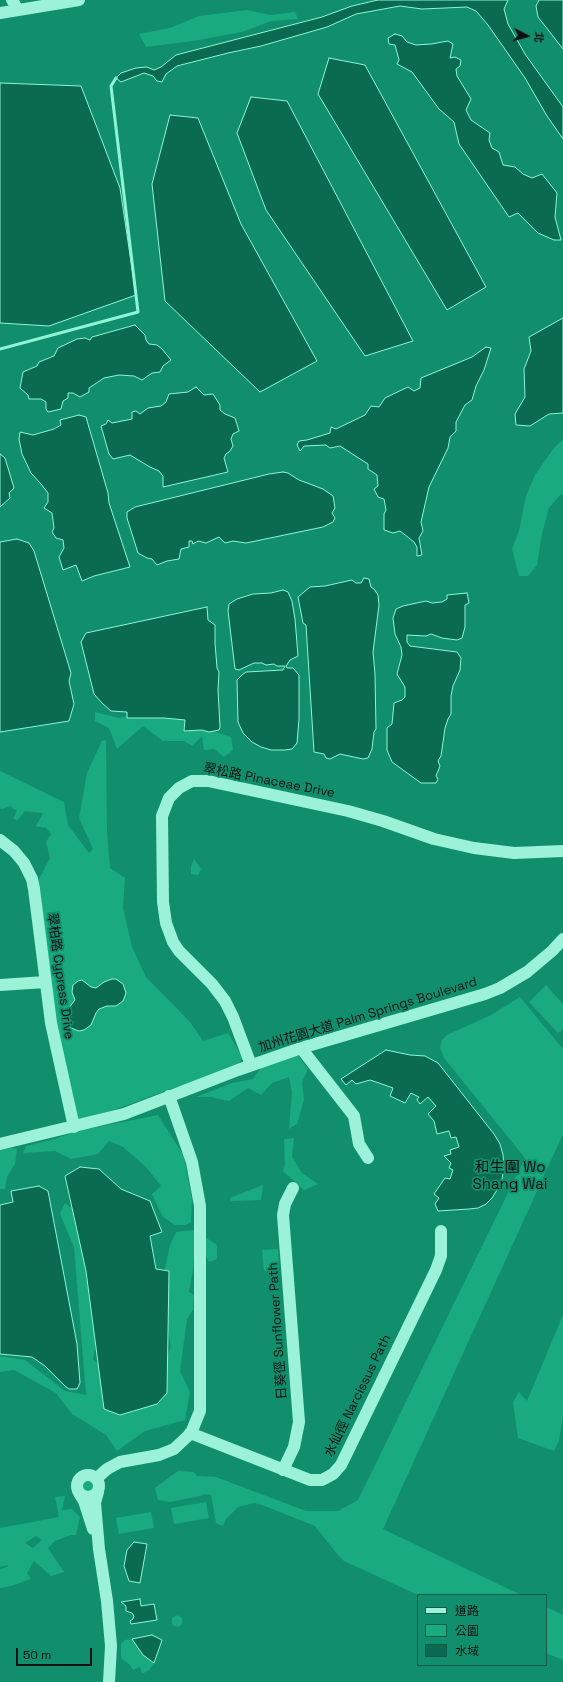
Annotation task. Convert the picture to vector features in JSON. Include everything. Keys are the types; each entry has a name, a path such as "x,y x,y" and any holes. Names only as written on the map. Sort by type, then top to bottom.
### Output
{"street":[{"path":"0,14 15,5 79,0"},
{"name":"翠松路 Pinaceae Drive","path":"251,1065 233,1017 225,1001 212,984 179,951 173,942 166,923 163,902 162,816 169,798 179,788 192,782 208,781 348,811 383,821 434,839 474,848 514,853 563,851"},
{"name":"翠柏路 Cypress Drive","path":"0,840 19,857 32,879 51,1022 74,1127"},
{"name":"加州花園大道 Palm Springs Boulevard","path":"0,1144 124,1114 251,1065 301,1048 500,988 527,972 546,957 563,939"},
{"path":"0,985 45,982"},
{"path":"301,1048 354,1116 359,1144 368,1158"},
{"path":"97,1478 107,1469 120,1462 167,1452 180,1444 190,1433 198,1418 201,1403 200,1206 192,1162 169,1096"},
{"name":"日葵徑 Sunflower Path","path":"283,1470 295,1443 299,1422 283,1214 285,1204 293,1188"},
{"name":"水仙徑 Narcissus Path","path":"190,1433 304,1478 316,1481 328,1478 337,1470 436,1270 441,1256 441,1232"},
{"path":"99,1549 86,1506 77,1487 79,1478 88,1474 97,1478 99,1484 95,1504 111,1646 109,1682"},
{"path":"79,1493 90,1497 98,1492"}],"green space":[{"path":"247,10 270,15 295,12 298,19 271,21 242,32 193,41 146,47 139,34 170,28 199,16"},
{"path":"563,439 563,495 561,494 549,508 542,534 537,565 528,576 519,576 512,549 519,531 526,496 535,475 553,449"},
{"path":"95,712 119,718 152,712 168,713 195,725 231,737 233,750 224,757 214,749 204,750 202,736 192,746 184,741 163,741 143,726 117,749 109,728 95,721"},
{"path":"106,740 107,832 110,868 125,878 123,908 132,947 146,977 190,1022 203,1041 228,1033 243,1058 233,1070 189,1085 176,1087 79,1123 57,1035 38,881 50,858 46,842 51,834 46,828 36,826 43,813 25,811 17,821 13,818 17,811 10,806 2,809 0,808 0,771 64,802 68,825 89,853 93,849 79,818 87,773 102,741"},
{"path":"194,859 201,869 198,875 191,874 191,866"},
{"path":"546,985 563,1004 563,1029 558,1033 529,1002"},
{"path":"520,997 563,1049 563,1134 383,1529 519,1594 417,1595 344,1561 315,1526 262,1505 254,1503 238,1507 226,1519 223,1526 216,1523 211,1495 205,1494 170,1502 158,1500 155,1488 178,1471 194,1472 197,1476 216,1477 306,1511 338,1511 358,1500 525,1158 444,1058 440,1048 442,1040 447,1035 491,1015"},
{"path":"294,1050 308,1069 302,1082 304,1100 297,1124 289,1129 292,1092 289,1077 272,1083 261,1095 248,1088 229,1101 211,1097 196,1097 232,1083 253,1079 265,1062"},
{"path":"158,1115 184,1156 192,1200 191,1222 186,1225 175,1225 163,1217 152,1194 161,1186 146,1167 123,1147 109,1141 98,1154 71,1159 55,1151 23,1153 26,1146 51,1140 77,1131"},
{"path":"294,1138 292,1157 302,1173 318,1184 304,1190 283,1171 285,1165 284,1139"},
{"path":"11,1148 17,1149 15,1164 7,1177 5,1189 0,1189 0,1150"},
{"path":"263,1185 261,1200 231,1201 230,1198"},
{"path":"65,1203 78,1213 98,1333 93,1359 108,1373 159,1379 171,1346 164,1309 163,1278 170,1245 176,1232 194,1230 195,1245 193,1270 189,1292 194,1295 193,1310 187,1319 180,1371 190,1392 185,1420 145,1431 117,1451 106,1435 72,1414 56,1393 14,1370 0,1372 0,1356 25,1360 65,1391 86,1395 74,1247 60,1214"},
{"path":"205,1237 217,1245 217,1259 209,1262 205,1254"},
{"path":"278,1249 279,1269 264,1271 262,1250"},
{"path":"563,1315 563,1416 559,1441 554,1451 518,1438 513,1402 519,1392 527,1401"},
{"path":"88,1480 92,1482 94,1486 92,1490 88,1492 84,1490 82,1486 84,1482"},
{"path":"65,1496 62,1510 72,1509 80,1517 76,1535 71,1535 55,1541 48,1548 64,1572 51,1576 34,1561 27,1573 31,1579 0,1588 0,1569 7,1567 8,1565 0,1567 0,1528 59,1517 55,1497","holes":["36,1536 42,1540 33,1548 25,1543"]},
{"path":"206,1502 209,1518 174,1524 171,1508"},
{"path":"151,1512 154,1528 119,1534 116,1518"},
{"path":"547,1607 563,1615 563,1660 547,1653"},
{"path":"175,1616 179,1616 181,1617 181,1625 175,1626 172,1623 172,1619"},
{"path":"132,1639 139,1650 154,1663 149,1670 142,1674 140,1667 133,1670 130,1665 121,1658 121,1644 125,1640"}],"water":[{"path":"378,0 508,0 504,9 508,24 525,54 563,107 563,139 547,116 525,78 488,25 476,11 467,7 422,9 400,6 356,14 327,27 261,46 177,66 166,74 162,82 157,81 153,76 144,73 121,82 116,78 121,73 136,68 147,67 154,70 161,67 176,55 322,17 352,6"},
{"path":"539,0 563,0 563,49 538,17 536,6"},
{"path":"395,34 402,36 407,42 416,45 448,41 453,44 450,58 455,57 461,60 460,66 456,69 457,76 471,99 466,110 471,120 490,133 489,140 492,148 499,152 503,165 515,167 523,174 532,178 542,174 557,193 555,217 561,240 554,240 538,233 518,213 509,217 459,144 454,122 439,109 412,72 397,64 399,60 395,45 389,44 388,38"},
{"path":"329,58 365,65 486,287 447,310 318,94"},
{"path":"0,83 81,86 120,188 136,295 49,326 0,323"},
{"path":"251,97 287,101 413,341 365,356 266,210 237,133"},
{"path":"170,115 198,118 241,224 317,361 260,392 165,301 152,184"},
{"path":"563,318 563,413 549,414 530,426 516,425 515,414 525,397 524,369 531,351 529,337"},
{"path":"135,325 145,335 149,344 157,345 171,360 163,366 160,372 152,373 142,380 134,376 119,375 104,378 89,388 89,392 80,397 73,393 68,393 68,398 63,401 61,409 48,412 46,409 46,402 41,399 29,399 28,395 20,388 23,372 37,366 39,362 54,356 58,348 77,339 85,338 90,340 92,337"},
{"path":"486,347 491,348 472,400 465,405 456,422 456,431 450,437 448,448 429,487 421,522 423,531 419,538 422,555 417,556 417,547 414,542 400,531 393,533 384,530 384,514 386,510 384,499 378,497 374,489 378,486 377,475 368,469 368,464 340,446 330,448 326,445 304,446 300,451 297,445 299,441 330,433 331,427 336,429 365,415 371,406 379,407 385,398 408,387 414,391 420,388 421,378 472,357"},
{"path":"196,387 204,395 213,394 220,405 220,410 235,418 239,431 233,434 231,439 233,446 224,458 228,472 163,487 163,476 159,471 130,455 113,459 109,454 101,426 106,424 108,420 112,423 132,419 132,412 136,411 140,414 148,408 161,406 166,402 169,394 188,392"},
{"path":"79,415 86,417 108,493 109,503 130,567 94,576 82,581 76,565 63,570 59,557 64,548 63,540 56,538 52,532 54,528 52,513 44,508 48,502 48,493 31,473 22,454 19,439 20,432 33,435 54,429 61,425 60,420"},
{"path":"0,454 5,458 14,488 9,493 10,498 0,507"},
{"path":"283,472 323,489 333,496 335,508 332,513 335,518 333,522 323,527 246,543 233,541 225,543 219,537 206,543 198,541 193,544 192,541 189,541 189,547 181,549 179,559 167,561 157,565 152,559 138,553 127,518 127,512 135,507 269,474"},
{"path":"17,539 29,543 34,551 71,673 69,681 74,704 69,721 0,732 0,542"},
{"path":"364,578 369,579 371,587 378,595 379,605 373,652 376,729 374,732 372,749 368,758 363,759 340,754 330,759 326,758 324,754 314,752 306,625 303,623 298,597 310,587 325,586 352,580 356,583 361,583"},
{"path":"283,590 288,592 292,601 295,619 298,656 290,660 286,666 287,668 293,668 299,675 299,719 297,743 292,749 271,750 252,742 243,733 238,722 237,680 246,672 283,670 285,666 254,663 239,670 235,669 228,611 229,604 237,599 253,594 271,593"},
{"path":"467,593 469,603 465,605 465,627 462,638 457,640 442,638 431,634 426,636 407,635 407,642 410,646 457,652 461,658 460,670 453,686 451,696 451,714 445,728 441,756 438,761 440,766 436,776 438,779 436,783 421,783 392,762 387,750 387,728 392,724 394,703 405,697 405,687 397,674 402,655 401,647 395,634 393,618 396,609 403,606 426,601 432,603 442,602 447,599 447,595"},
{"path":"207,607 208,620 215,625 217,668 219,672 219,730 209,732 202,730 184,731 185,720 164,718 127,718 127,712 111,711 94,694 81,642 86,633"},
{"path":"116,979 123,984 126,993 123,1001 116,1006 107,1006 99,1009 91,1025 84,1030 79,1031 71,1028 65,1017 68,1009 75,1000 72,992 73,985 82,980 91,987 96,988 104,982"},
{"path":"386,1050 410,1055 425,1056 438,1063 494,1134 500,1144 504,1167 502,1179 497,1190 486,1204 478,1208 438,1211 435,1204 439,1198 434,1194 445,1178 450,1179 453,1170 449,1168 451,1163 444,1156 451,1154 450,1150 459,1147 456,1137 451,1138 449,1131 437,1134 434,1121 428,1114 436,1106 428,1097 420,1104 417,1100 419,1097 411,1093 405,1103 390,1096 393,1088 370,1080 356,1084 352,1080 346,1085 341,1079"},
{"path":"80,1167 99,1169 121,1189 150,1201 162,1232 150,1236 156,1269 169,1271 167,1393 157,1404 120,1415 104,1409 86,1271 65,1176"},
{"path":"39,1186 48,1191 77,1344 80,1383 77,1389 69,1389 45,1366 32,1357 0,1354 0,1205 13,1202 11,1191"},
{"path":"134,1542 147,1544 140,1583 129,1581 124,1566 127,1550"},
{"path":"140,1599 141,1606 154,1604 157,1620 131,1624 130,1621 134,1616 132,1613 126,1611 126,1606 121,1602"},
{"path":"152,1635 162,1640 154,1663 143,1655 132,1639"}],"waterway":[{"path":"0,349 138,312 111,86 116,78"}],"district":[{"name":"和生圍 Wo Shang Wai","path":"510,1176"}]}
